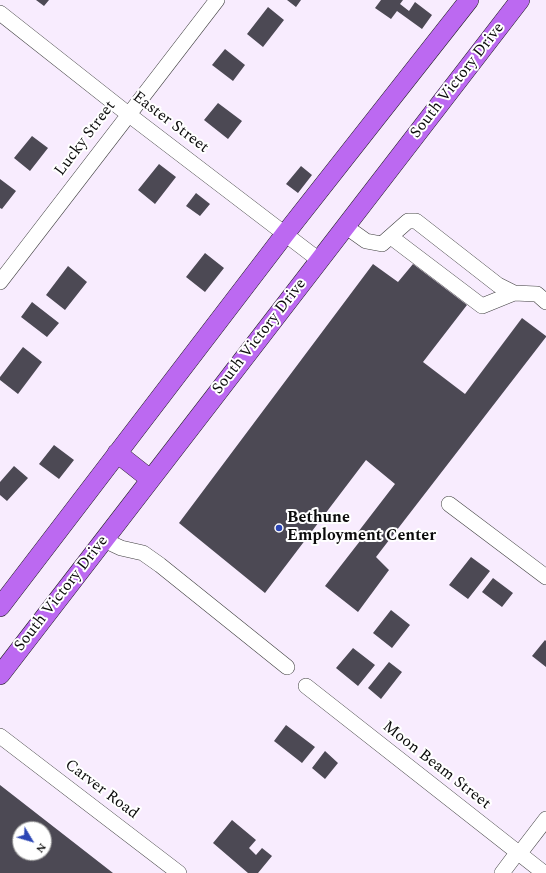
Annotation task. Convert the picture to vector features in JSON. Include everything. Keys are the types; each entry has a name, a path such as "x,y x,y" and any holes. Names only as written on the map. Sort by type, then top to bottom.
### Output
{"main road":[{"path":"0,607 286,234 469,0"},
{"name":"South Victory Drive","path":"0,675 520,0"},
{"path":"117,453 150,479"}],"street":[{"name":"Lucky Street","path":"0,282 216,0"},
{"name":"Easter Street","path":"0,13 128,114 319,260"},
{"path":"345,226 366,241 382,244 408,221 416,221 498,285 514,293 537,294 546,302"},
{"path":"391,237 482,306 514,293"},
{"path":"449,504 546,577"},
{"path":"104,540 121,548 143,553 287,667"},
{"name":"Moon Beam Street","path":"306,686 544,873"},
{"name":"Carver Road","path":"0,736 179,873"},
{"path":"502,873 546,819"}],"building":[{"path":"36,0 49,0 44,6"},
{"path":"287,0 301,0 296,7"},
{"path":"381,0 403,0 400,4 409,11 415,2 432,15 422,29 397,11 391,19 375,8"},
{"path":"268,7 284,20 263,47 247,34"},
{"path":"225,49 245,65 233,81 212,65"},
{"path":"218,103 242,121 228,139 204,120"},
{"path":"32,136 48,148 30,171 14,158"},
{"path":"159,164 176,177 155,204 138,190"},
{"path":"301,166 312,175 298,193 286,184"},
{"path":"0,179 16,191 2,209 0,208"},
{"path":"196,193 210,204 200,216 186,206"},
{"path":"205,253 224,268 205,292 186,277"},
{"path":"373,264 398,282 413,264 467,305 423,362 465,394 522,318 546,337 376,557 389,570 358,612 325,586 360,541 355,536 395,484 366,460 265,593 179,523"},
{"path":"68,266 87,282 65,310 46,295"},
{"path":"32,302 59,323 47,337 21,317"},
{"path":"23,347 42,362 18,394 0,380 0,377"},
{"path":"54,445 74,460 59,479 39,464"},
{"path":"14,466 28,478 7,501 0,495 0,482"},
{"path":"471,557 490,571 468,599 449,585"},
{"path":"493,578 513,593 502,607 482,592"},
{"path":"391,610 410,625 392,648 373,633"},
{"path":"545,640 546,641 546,667 532,656"},
{"path":"353,648 375,665 358,686 336,668"},
{"path":"389,662 402,672 381,699 368,688"},
{"path":"286,725 315,747 302,763 274,741"},
{"path":"325,751 338,763 325,779 312,768"},
{"path":"0,785 46,821 12,821 12,861 52,861 52,825 113,873 0,873"},
{"path":"232,820 256,840 249,848 256,855 262,848 272,856 258,873 248,873 213,843"}],"place":[{"name":"Bethune Employment Center","path":"279,528"}]}
